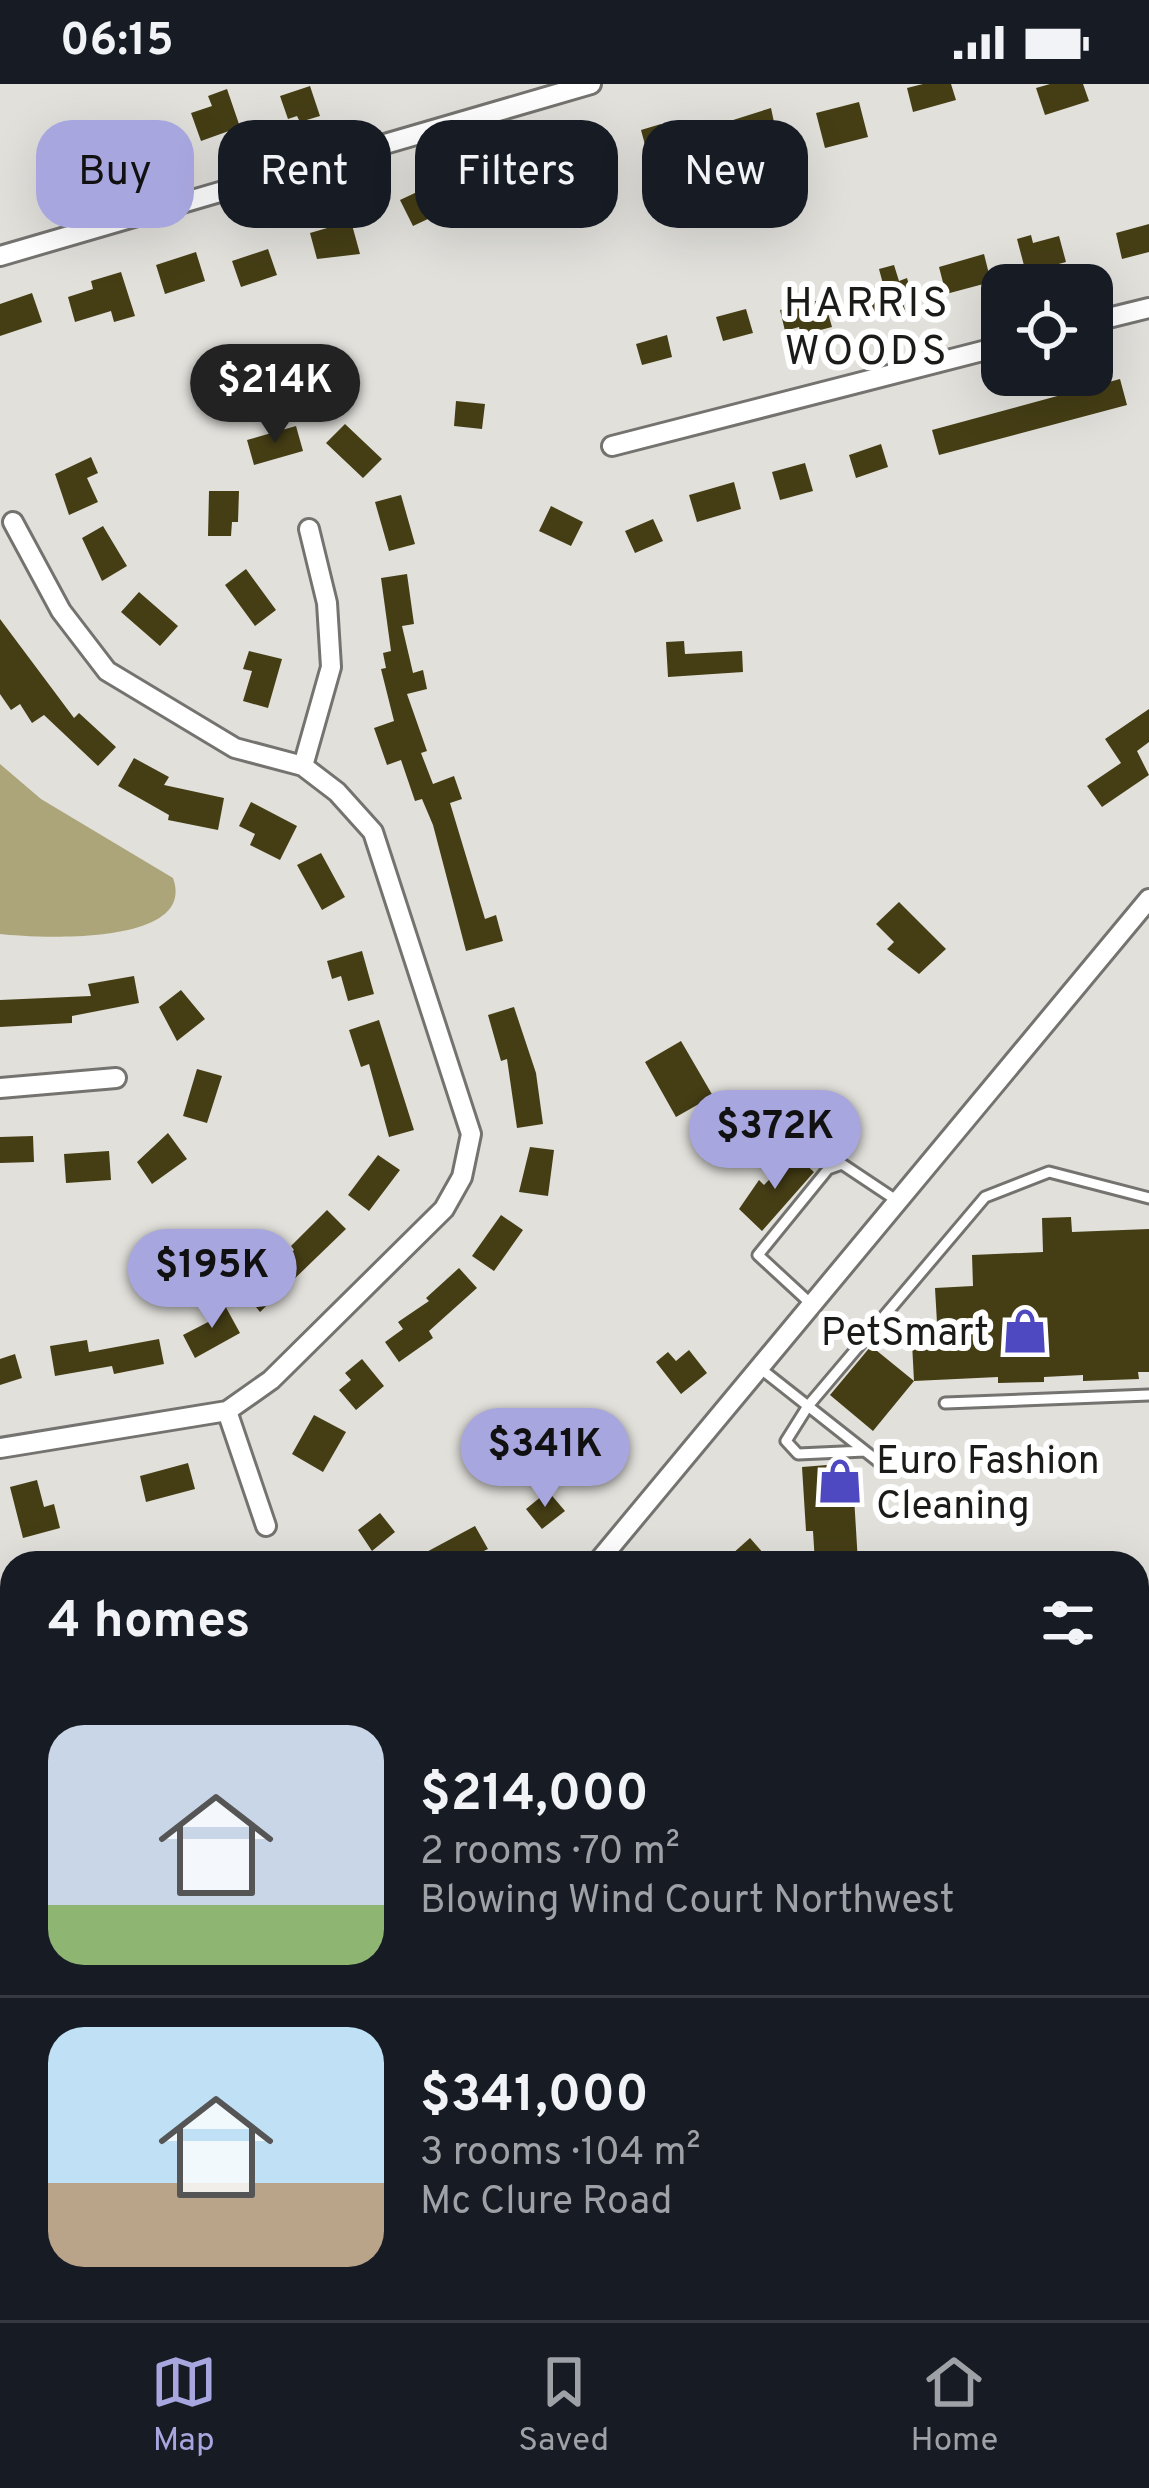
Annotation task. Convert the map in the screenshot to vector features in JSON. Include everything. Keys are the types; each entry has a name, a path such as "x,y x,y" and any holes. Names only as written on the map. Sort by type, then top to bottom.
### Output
{"street":[{"path":"0,256 591,84"},
{"path":"1113,317 1149,308"},
{"path":"612,446 981,351"},
{"path":"0,1448 227,1411 271,1380 444,1209 462,1177 471,1134 373,832 337,792 302,766 235,748 107,671 61,611 13,522"},
{"path":"302,766 331,667 328,603 309,529"},
{"path":"607,1551 1149,899"},
{"path":"0,1088 116,1078"},
{"path":"227,1411 266,1526"}],"lane":[{"path":"810,1303 758,1255 821,1177 842,1164 896,1200"},
{"path":"865,1451 798,1454 786,1441 808,1406 985,1197 1048,1172 1149,1198"},
{"path":"758,1366 889,1470"},
{"path":"945,1402 1149,1395"}],"shaded area":[{"path":"0,764 41,799 173,878 174,900 162,916 109,933 0,934"}],"building":[{"path":"951,84 956,100 913,112 907,88"},
{"path":"1083,84 1089,101 1045,115 1036,88"},
{"path":"310,86 320,116 288,119 280,96"},
{"path":"227,89 238,120 218,120 218,135 201,141 191,113 212,106 208,96"},
{"path":"859,102 868,137 825,148 816,113"},
{"path":"771,108 774,120 733,120"},
{"path":"415,193 415,225 413,226 400,200"},
{"path":"1149,224 1149,252 1122,259 1116,233"},
{"path":"353,228 360,254 317,259 310,233"},
{"path":"1031,235 1033,243 1059,236 1066,262 1024,264 1017,239"},
{"path":"268,249 277,275 241,287 232,261"},
{"path":"196,252 205,281 165,294 156,265"},
{"path":"984,254 986,264 981,264 981,285 946,294 939,267"},
{"path":"894,265 899,281 907,278 913,300 903,303 906,313 868,318 861,291 883,284 879,269"},
{"path":"121,272 135,316 114,322 111,311 75,322 68,297 93,289 91,281"},
{"path":"32,293 42,322 0,336 0,304"},
{"path":"824,299 832,327 801,335 799,327 785,331 780,310"},
{"path":"746,309 753,333 723,341 716,317"},
{"path":"667,335 672,357 642,365 636,344"},
{"path":"1120,379 1127,405 939,455 932,430 1057,396 1113,396 1113,381"},
{"path":"456,401 485,404 482,429 454,426"},
{"path":"345,424 382,459 363,478 326,443"},
{"path":"296,426 303,451 254,465 247,440"},
{"path":"881,444 888,467 856,478 849,455"},
{"path":"91,457 98,473 87,478 98,502 69,515 55,474"},
{"path":"805,463 813,491 780,500 772,472"},
{"path":"734,482 741,509 697,522 689,495"},
{"path":"209,491 239,491 238,522 232,522 231,536 208,536"},
{"path":"401,495 415,544 389,551 375,502"},
{"path":"551,506 583,522 571,546 539,531"},
{"path":"653,519 663,541 635,553 625,531"},
{"path":"103,526 127,566 102,581 82,538"},
{"path":"246,569 276,610 255,626 225,585"},
{"path":"407,574 414,624 402,626 413,673 423,670 427,689 407,694 427,751 421,753 433,784 454,776 462,799 450,803 485,919 496,915 503,941 466,951 433,825 422,799 415,801 401,760 387,765 374,728 394,721 381,669 386,668 383,653 391,651 381,578"},
{"path":"139,592 178,626 160,646 121,612"},
{"path":"0,619 74,718 79,713 116,747 98,766 44,715 32,723 20,704 11,710 0,694"},
{"path":"684,641 685,654 742,651 743,672 668,677 666,642"},
{"path":"249,651 282,659 268,708 243,701 252,671 243,669"},
{"path":"1149,709 1149,742 1137,751 1149,775 1102,807 1087,786 1121,763 1105,739"},
{"path":"134,758 169,777 164,785 224,798 218,830 168,820 169,815 118,786"},
{"path":"251,802 297,826 280,860 250,845 255,834 239,826"},
{"path":"321,853 345,897 322,910 297,865"},
{"path":"899,902 946,949 919,974 887,949 894,942 876,924"},
{"path":"362,951 374,994 348,1001 341,976 332,979 327,961"},
{"path":"134,976 139,1003 72,1016 72,1023 0,1027 0,1000 91,996 88,984"},
{"path":"181,990 205,1019 177,1041 159,1007"},
{"path":"514,1007 536,1073 543,1124 517,1128 507,1059 501,1061 488,1015"},
{"path":"379,1020 414,1130 389,1137 369,1064 361,1067 349,1030"},
{"path":"681,1041 713,1096 676,1117 645,1062"},
{"path":"197,1069 222,1076 207,1123 183,1116"},
{"path":"168,1133 187,1159 152,1184 137,1162"},
{"path":"33,1136 34,1162 0,1163 0,1137"},
{"path":"530,1147 554,1150 548,1196 519,1192"},
{"path":"109,1151 111,1180 66,1183 64,1154"},
{"path":"794,1154 814,1172 762,1231 739,1209 759,1180 764,1185"},
{"path":"378,1155 400,1170 369,1211 348,1195"},
{"path":"327,1210 346,1229 260,1312 243,1291 294,1250 291,1246"},
{"path":"501,1215 523,1230 494,1271 472,1256"},
{"path":"1071,1217 1072,1232 1149,1229 1149,1372 1138,1372 1139,1379 1083,1381 1083,1375 1044,1377 1044,1382 998,1383 998,1377 914,1381 911,1324 937,1323 935,1288 973,1286 972,1255 1043,1252 1042,1218"},
{"path":"459,1268 477,1288 429,1331 433,1338 399,1362 385,1342 403,1329 398,1322 429,1301 426,1298"},
{"path":"223,1302 240,1333 195,1358 183,1335 212,1320 207,1311"},
{"path":"159,1339 164,1364 114,1374 112,1366 55,1376 50,1346 87,1340 89,1352"},
{"path":"871,1346 914,1381 873,1431 830,1395"},
{"path":"689,1350 707,1373 681,1394 656,1362 668,1352 676,1361"},
{"path":"15,1354 22,1378 0,1385 0,1359"},
{"path":"362,1359 384,1386 356,1410 339,1390 351,1380 345,1373"},
{"path":"314,1415 346,1432 323,1472 292,1454"},
{"path":"188,1463 195,1489 146,1502 140,1476"},
{"path":"852,1463 857,1551 814,1551 813,1531 806,1531 802,1467"},
{"path":"37,1480 44,1507 54,1504 60,1528 23,1538 10,1487"},
{"path":"548,1491 565,1511 542,1529 526,1509"},
{"path":"380,1513 395,1532 372,1551 358,1530"},
{"path":"475,1526 488,1549 484,1551 428,1551"},
{"path":"750,1538 761,1551 735,1551"}],"place":[{"name":"PetSmart","path":"1025,1331"},
{"name":"Euro Fashion Cleaning","path":"840,1481"}],"district":[{"name":"HARRIS WOODS","path":"867,325"}]}
